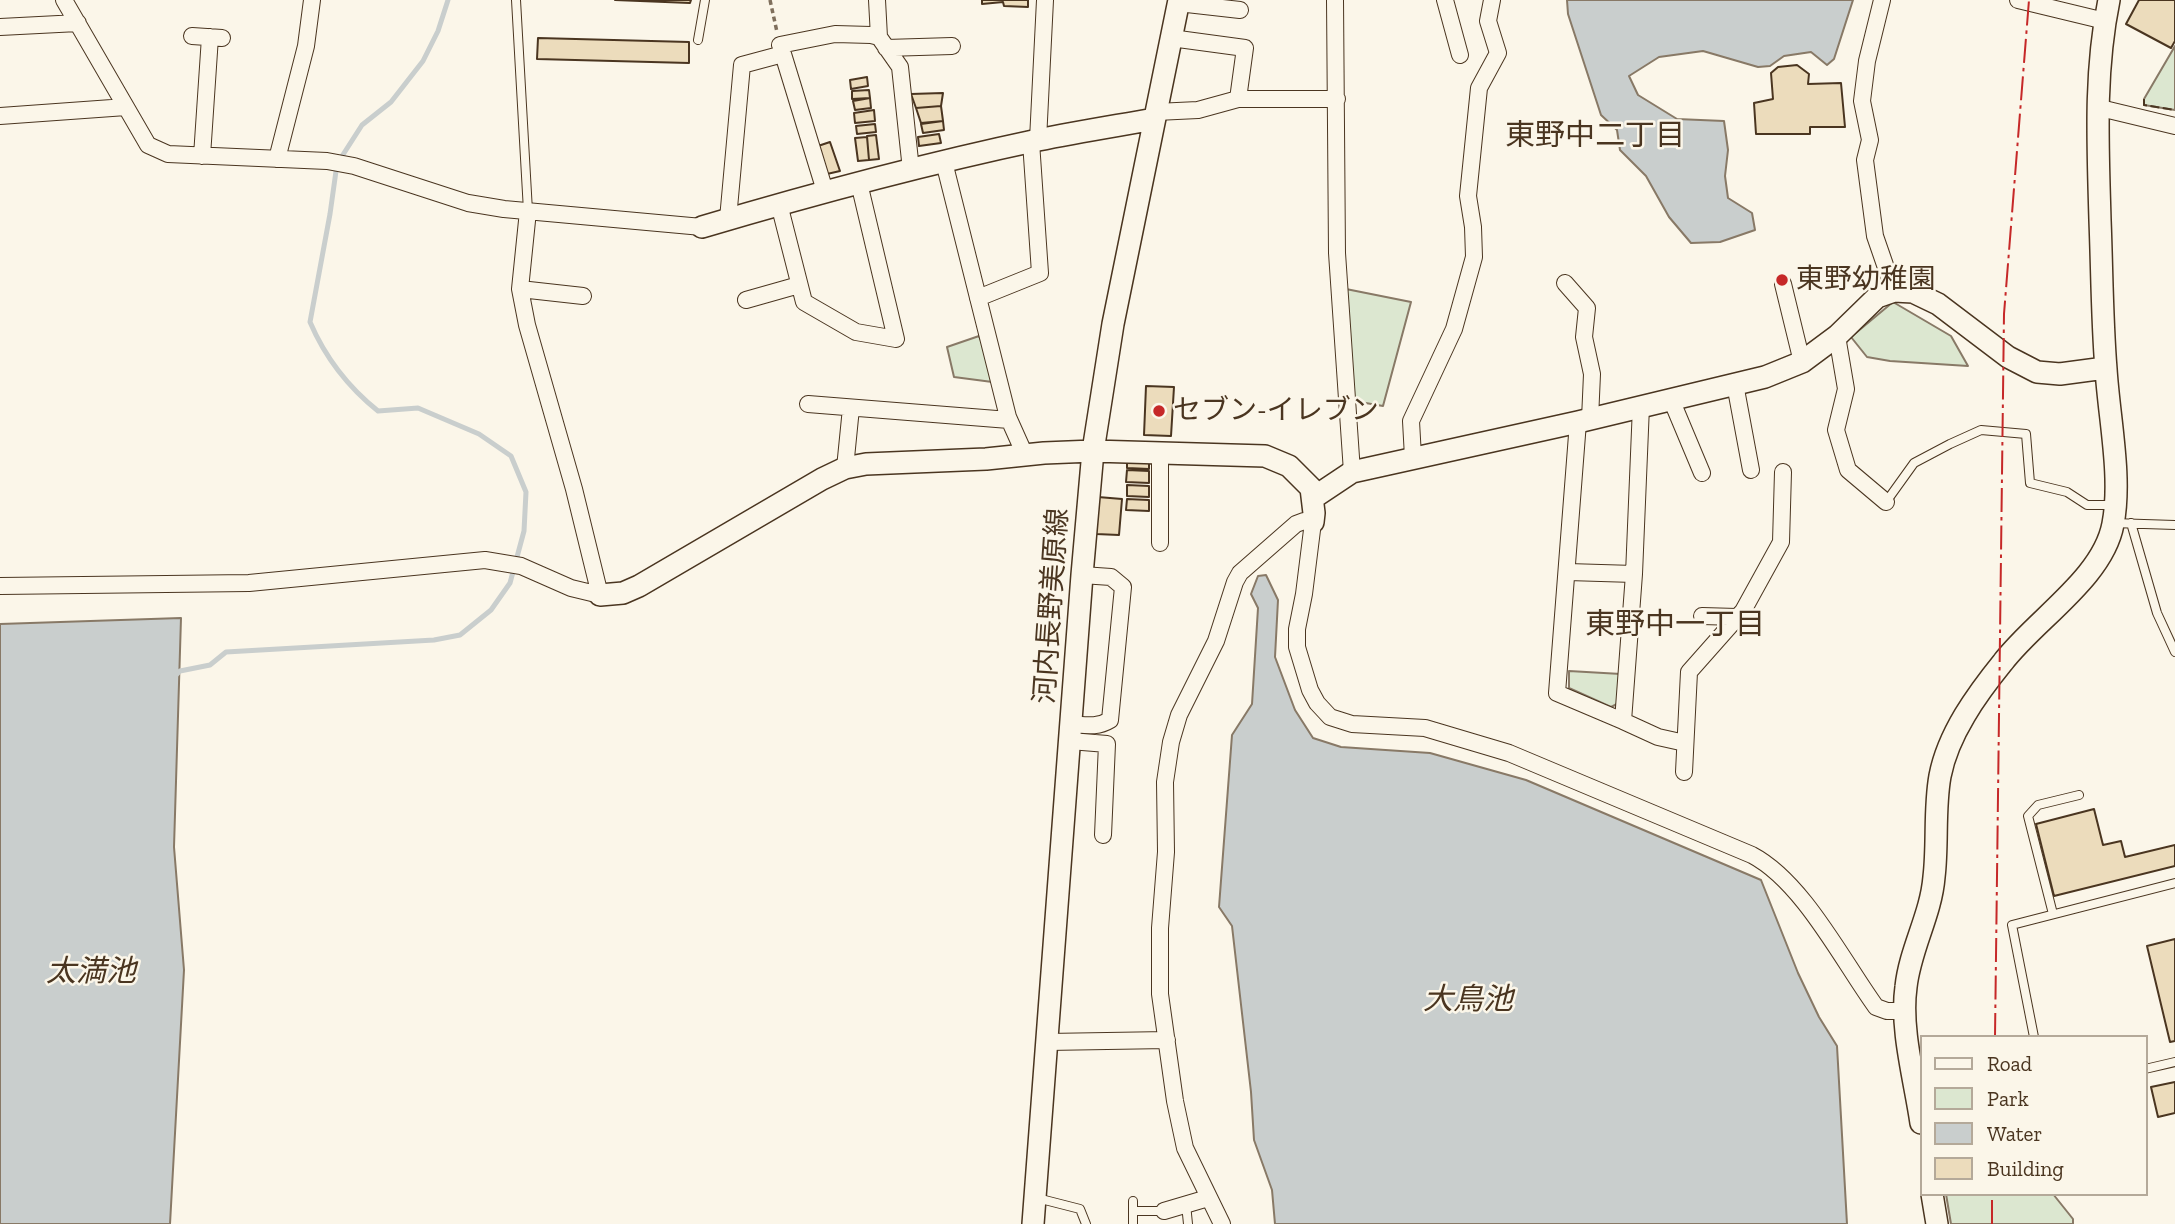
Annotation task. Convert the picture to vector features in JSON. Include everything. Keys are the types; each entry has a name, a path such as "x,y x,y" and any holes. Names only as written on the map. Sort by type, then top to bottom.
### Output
{"street":[{"path":"64,0 148,145 168,154 327,161 354,166 468,203 702,227 825,191 944,162 1155,116 1198,110 1238,99 1337,99"},
{"path":"277,159 306,46 312,0"},
{"path":"877,0 882,42"},
{"path":"978,298 1040,273 1035,141 1045,0"},
{"path":"1335,0 1337,253 1352,472"},
{"path":"1445,0 1460,55"},
{"path":"1413,457 1411,421 1454,329 1474,257 1468,196 1479,88 1498,53 1488,21 1492,0"},
{"path":"1882,0 1867,61 1862,101 1870,140 1865,160 1875,236 1894,291"},
{"path":"2018,0 2105,22"},
{"path":"1920,1115 1905,1010 1909,966 1931,897 1940,775 1950,743 2003,661 2086,576 2101,557 2120,517 2105,368 2096,107 2109,0"},
{"path":"1179,1 1240,10"},
{"name":"河内長野美原線","path":"1033,1224 1093,451 1113,324 1179,1"},
{"path":"0,27 78,23"},
{"path":"780,45 835,34 871,35 882,42 900,67 911,170"},
{"path":"192,37 216,38 202,156"},
{"path":"1171,38 1245,48 1238,99"},
{"path":"882,42 952,46"},
{"path":"728,219 743,65 783,54 825,191"},
{"path":"0,116 126,107"},
{"path":"2096,107 2175,126"},
{"path":"944,162 1010,420 1025,454"},
{"path":"779,204 804,302 856,332 896,339 859,183"},
{"path":"528,211 520,289 600,595"},
{"path":"1565,283 1587,308 1585,332 1592,374 1584,421 1557,693 1658,737 1685,743"},
{"path":"1783,284 1802,362"},
{"path":"746,300 799,285"},
{"path":"520,289 583,296"},
{"path":"1313,498 1352,472 1584,421 1765,377 1802,362 1837,336 1877,296 1894,291 1913,292 1938,304 2008,356 2036,372 2060,374 2105,368"},
{"path":"1568,327 1585,332"},
{"path":"1837,336 1846,389 1836,430 1848,470 1886,502"},
{"path":"1735,384 1751,470"},
{"path":"1671,399 1702,473"},
{"path":"808,404 1010,420"},
{"path":"1623,721 1634,574 1641,406"},
{"path":"845,468 850,408"},
{"path":"0,586 249,583 485,561 521,566 571,588 600,595 623,593 845,468 891,461 1093,451 1236,454 1278,460 1289,466 1311,488 1313,498 1313,522 1296,637 1299,657 1310,691 1324,711 1340,721 1352,724 1425,728 1509,753 1752,855 1767,863 1789,884 1876,1007 1905,1010"},
{"path":"1160,454 1160,544"},
{"path":"1684,772 1689,672 1743,611 1782,542 1783,472"},
{"path":"1222,1224 1185,1148 1175,1101 1160,993 1160,928 1166,852 1165,782 1171,742 1180,715 1216,641 1240,573 1296,524 1313,522"},
{"path":"1568,572 1634,574"},
{"path":"1071,733 1103,725 1110,720 1123,587 1111,577 1082,575"},
{"path":"1702,616 1737,617"},
{"path":"1071,733 1107,744 1103,835"},
{"path":"1046,1042 1167,1040"},
{"path":"1932,1196 1937,1224"},
{"path":"1164,1211 1208,1198"}],"lane":[{"path":"516,0 528,211"},
{"path":"698,40 705,0"},
{"path":"1886,502 1914,463 1981,430 2026,434 2030,483 2067,492 2087,505 2120,517 2175,525"},
{"path":"2120,517 2175,652"},
{"path":"2053,914 2028,816 2038,805 2078,795"},
{"path":"2034,1035 2012,925 2175,883"},
{"path":"2147,1069 2175,1062"},
{"path":"1034,1197 1080,1209 1086,1224"},
{"path":"1133,1200 1133,1224"},
{"path":"1186,1204 1188,1224"},
{"path":"1133,1211 1164,1211"}],"path":[{"path":"770,0 780,45"}],"green space":[{"path":"2175,46 2175,110 2144,105 2144,99"},
{"path":"1346,289 1411,302 1383,406 1354,401"},
{"path":"1893,302 1951,336 1968,366 1867,357 1851,337"},
{"path":"979,336 1000,383 954,377 947,347"},
{"path":"1569,671 1621,674 1619,703 1611,707 1569,688"},
{"path":"1946,1196 2055,1196 2073,1219 2073,1224 1951,1224"}],"water":[{"path":"1567,0 1853,0 1834,59 1827,65 1811,52 1784,56 1770,66 1758,67 1703,51 1659,57 1629,76 1638,95 1677,119 1724,121 1728,150 1725,176 1728,198 1752,213 1755,230 1720,242 1691,243 1669,217 1646,176 1620,150 1617,130 1601,115 1568,14"},
{"name":"大鳥池","path":"1266,575 1278,600 1275,657 1295,710 1313,738 1341,747 1430,753 1526,780 1761,880 1798,973 1819,1017 1837,1046 1847,1224 1275,1224 1272,1190 1254,1140 1232,926 1219,907 1232,735 1252,704 1258,608 1251,594 1258,576"},
{"name":"太満池","path":"181,618 174,847 184,970 170,1224 0,1224 0,624"}],"building":[{"path":"615,0 691,0 690,3"},
{"path":"982,0 1028,0 1028,7 1004,6 1003,2 982,4"},
{"path":"2139,0 2175,0 2175,41 2171,48 2126,24"},
{"path":"538,38 689,42 689,63 537,59"},
{"path":"1797,65 1809,74 1808,84 1841,83 1845,127 1810,127 1810,134 1756,134 1754,103 1773,99 1771,73 1778,67"},
{"path":"867,77 868,86 851,89 850,80"},
{"path":"869,90 870,98 852,99 852,91"},
{"path":"943,93 941,106 916,108 911,94"},
{"path":"870,98 871,108 855,110 853,101"},
{"path":"941,106 943,121 921,123 916,108"},
{"path":"874,110 875,121 855,123 854,113"},
{"path":"943,121 944,130 923,133 921,124"},
{"path":"875,124 876,132 857,134 856,126"},
{"path":"939,134 941,143 919,146 918,137"},
{"path":"876,135 879,159 869,160 867,136"},
{"path":"867,137 869,160 858,161 855,138"},
{"path":"830,142 840,171 827,174 818,146"},
{"name":"セブン-イレブン","path":"1146,386 1174,387 1171,436 1144,435"},
{"path":"1127,457 1149,458 1149,469 1127,468"},
{"path":"1127,470 1149,471 1149,483 1126,482"},
{"path":"1127,485 1149,486 1149,497 1127,496"},
{"path":"1098,497 1122,499 1119,535 1096,534"},
{"path":"1127,499 1149,500 1149,511 1126,510"},
{"path":"2094,809 2103,845 2121,841 2125,857 2175,845 2175,866 2054,896 2036,824"},
{"path":"2175,939 2175,1041 2170,1042 2147,946"},
{"path":"2175,1082 2175,1113 2158,1117 2151,1087"}],"waterway":[{"path":"176,675 180,671 210,665 226,652 434,640 460,635 491,610 510,583 524,531 526,492 511,456 479,434 418,408 378,411 338,371 310,322 337,164 362,125 391,102 423,61 438,31 448,0"}],"fence":[{"path":"2144,99 2144,105 2175,110"}],"power":[{"path":"1995,1035 2004,314 2029,0"},
{"path":"1992,1196 1992,1224"}],"place":[{"name":"東野幼稚園","path":"1782,280"},
{"name":"セブン-イレブン","path":"1159,411"}],"district":[{"name":"東野中二丁目","path":"1595,136"},
{"name":"東野中一丁目","path":"1675,625"}]}
